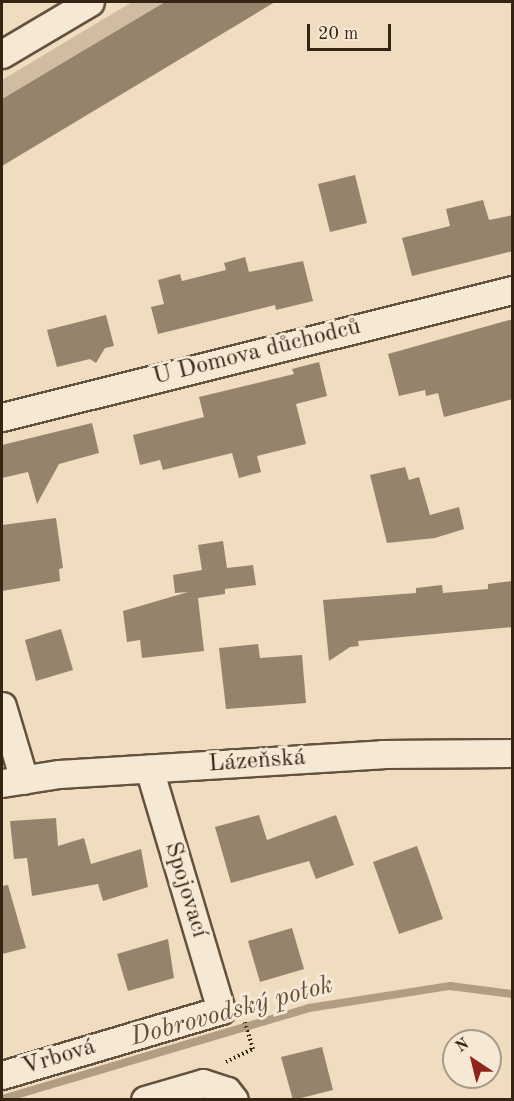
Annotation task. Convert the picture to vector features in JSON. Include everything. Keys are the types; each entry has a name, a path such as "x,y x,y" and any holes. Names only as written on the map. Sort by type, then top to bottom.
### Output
{"street":[{"path":"2,54 90,2"},
{"name":"U Domova důchodců","path":"2,417 513,290"},
{"path":"2,706 13,781"},
{"name":"Lázeňská","path":"13,781 149,769 382,754 513,753"},
{"name":"Spojovací","path":"149,769 232,1014"},
{"name":"Vrbová","path":"2,1075 232,1014"},
{"path":"145,1100 203,1083 231,1095"}],"path":[{"path":"232,1014 250,1041"}],"shaded area":[{"path":"132,2 165,2 2,99 2,80"}],"building":[{"path":"165,2 275,2 2,166 2,99"},
{"path":"355,175 367,223 330,232 318,184"},
{"path":"483,200 489,220 513,215 513,251 412,276 402,238 450,226 446,209"},
{"path":"245,257 249,272 303,261 313,301 276,310 275,305 158,334 151,307 164,304 158,280 180,274 182,281 226,270 224,263"},
{"path":"106,315 114,346 105,348 96,363 90,359 57,367 47,330"},
{"path":"513,319 513,399 444,417 438,393 426,396 425,390 399,396 388,354"},
{"path":"319,362 327,396 296,404 306,444 257,456 261,472 239,478 232,453 163,470 160,460 140,465 133,435 204,417 199,397 294,374 292,369"},
{"path":"92,423 99,453 59,464 37,504 28,472 2,478 2,445"},
{"path":"405,467 409,480 419,477 430,515 459,507 464,529 435,538 387,543 370,475"},
{"path":"56,518 63,568 59,569 60,581 2,591 2,525"},
{"path":"223,541 227,568 253,565 256,585 225,589 225,594 198,598 204,651 142,658 140,640 127,642 123,611 188,592 175,593 173,575 202,570 198,545"},
{"path":"513,581 513,627 358,641 359,646 350,647 329,661 323,600 416,593 416,588 442,585 443,593 488,589 488,584"},
{"path":"61,629 73,670 36,681 25,640"},
{"path":"258,644 260,658 302,655 306,703 226,709 219,648"},
{"path":"259,815 267,840 336,815 354,865 316,879 309,861 231,883 215,827"},
{"path":"56,818 58,846 84,838 91,864 141,849 148,887 103,901 98,884 32,896 27,858 14,859 10,821"},
{"path":"417,846 443,919 399,934 373,862"},
{"path":"8,885 26,948 2,954 2,886"},
{"path":"292,928 304,969 260,982 248,941"},
{"path":"168,939 174,978 128,991 117,954"},
{"path":"322,1047 333,1090 293,1100 281,1057"}],"waterway":[{"name":"Dobrovodský potok","path":"2,1099 309,1008 450,986 512,994"}]}
